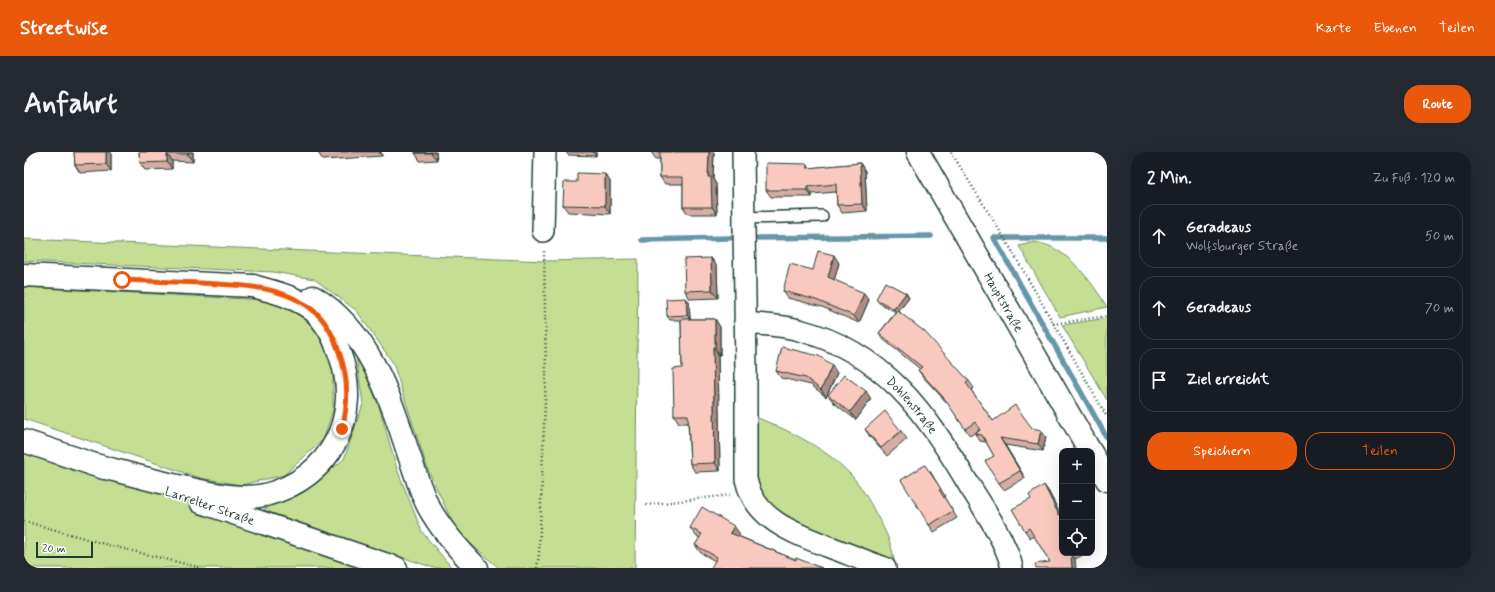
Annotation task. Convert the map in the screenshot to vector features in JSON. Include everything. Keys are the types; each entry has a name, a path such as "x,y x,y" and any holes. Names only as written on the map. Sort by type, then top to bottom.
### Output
{"main road":[{"name":"Hauptstraße","path":"918,152 1088,448"},
{"path":"24,275 287,288 304,292 324,303 349,327 371,360 393,407 418,481 428,505 441,528 477,568"},
{"path":"24,452 85,462 168,484 221,495 242,497 264,495 293,485 306,476 326,457 336,442 342,429 348,400 347,378 343,362 337,344 324,322 315,312 293,298 253,286"},
{"name":"Larrelter Straße","path":"24,441 396,568"},
{"path":"1095,459 1107,480"}],"street":[{"path":"543,231 545,152"},
{"path":"742,152 746,479 748,489 755,502 763,512 783,527 798,535 885,568"},
{"name":"Dohlenstraße","path":"745,323 799,330 821,337 858,354 876,366 910,398 951,454 988,515 1003,545 1012,568"}],"lane":[{"path":"744,218 822,216"}],"path":[{"path":"951,152 1011,249 1107,417"},
{"path":"537,568 539,554 546,374 545,260 543,231"},
{"path":"1053,324 1107,316"},
{"path":"646,505 730,496 748,489"},
{"path":"24,521 108,545 202,568"}],"green space":[{"path":"24,239 545,261 638,259 635,568 499,568 457,532 428,470 393,363 357,311 314,279 273,272 24,261"},
{"path":"1034,242 1057,250 1067,257 1086,276 1107,307 1060,317 1019,246"},
{"path":"24,287 281,301 313,325 333,361 333,410 323,440 284,475 241,485 200,478 24,419"},
{"path":"1107,318 1107,400 1062,325"},
{"path":"355,349 379,406 397,469 422,532 452,568 434,568 263,510 304,492 344,459 363,404"},
{"path":"746,413 802,438 840,464 851,475 865,493 880,521 891,546 895,568 885,568 755,502"},
{"path":"24,452 79,460 396,568 24,568"}],"building":[{"path":"74,152 106,152 106,164 75,165"},
{"path":"139,152 188,152 188,154 167,154 167,162 140,163"},
{"path":"431,152 431,153 415,153"},
{"path":"660,152 709,152 708,177 711,177 712,207 683,207 683,177 660,177"},
{"path":"766,163 807,164 807,168 860,163 862,204 837,205 836,184 807,187 807,190 766,190"},
{"path":"577,173 605,174 605,206 563,205 564,182 577,182"},
{"path":"818,251 834,255 828,277 864,293 854,316 816,300 783,291 790,264 813,270"},
{"path":"711,258 712,290 685,291 684,259"},
{"path":"885,282 906,293 894,309 876,299"},
{"path":"686,298 687,315 667,316 666,299"},
{"path":"898,311 925,332 969,381 966,383 993,421 1015,405 1032,428 1041,430 1038,444 1000,438 1020,471 999,483 985,461 994,456 982,435 975,434 980,430 975,422 965,429 944,398 918,370 922,367 879,333"},
{"path":"681,319 715,319 715,347 713,347 715,463 690,464 688,415 674,415 673,369 682,368"},
{"path":"782,347 819,356 832,365 821,390 806,378 776,371"},
{"path":"844,375 866,391 850,412 828,395"},
{"path":"885,411 901,431 881,448 865,429"},
{"path":"925,465 953,511 929,525 901,480"},
{"path":"1044,485 1059,515 1059,556 1071,556 1072,568 1036,568 1035,564 1050,562 1029,528 1025,531 1012,509 1031,499 1029,495"},
{"path":"702,507 734,526 730,533 796,560 796,558 822,568 711,568 717,557 695,545 702,534 690,528"}],"waterway":[{"path":"758,238 931,236"},
{"path":"642,240 730,238"},
{"path":"1107,238 994,238 1107,438"}],"route":[{"path":"122,280 253,286 293,298 305,305 315,312 331,332 343,362 347,378 348,394 342,429"}]}
